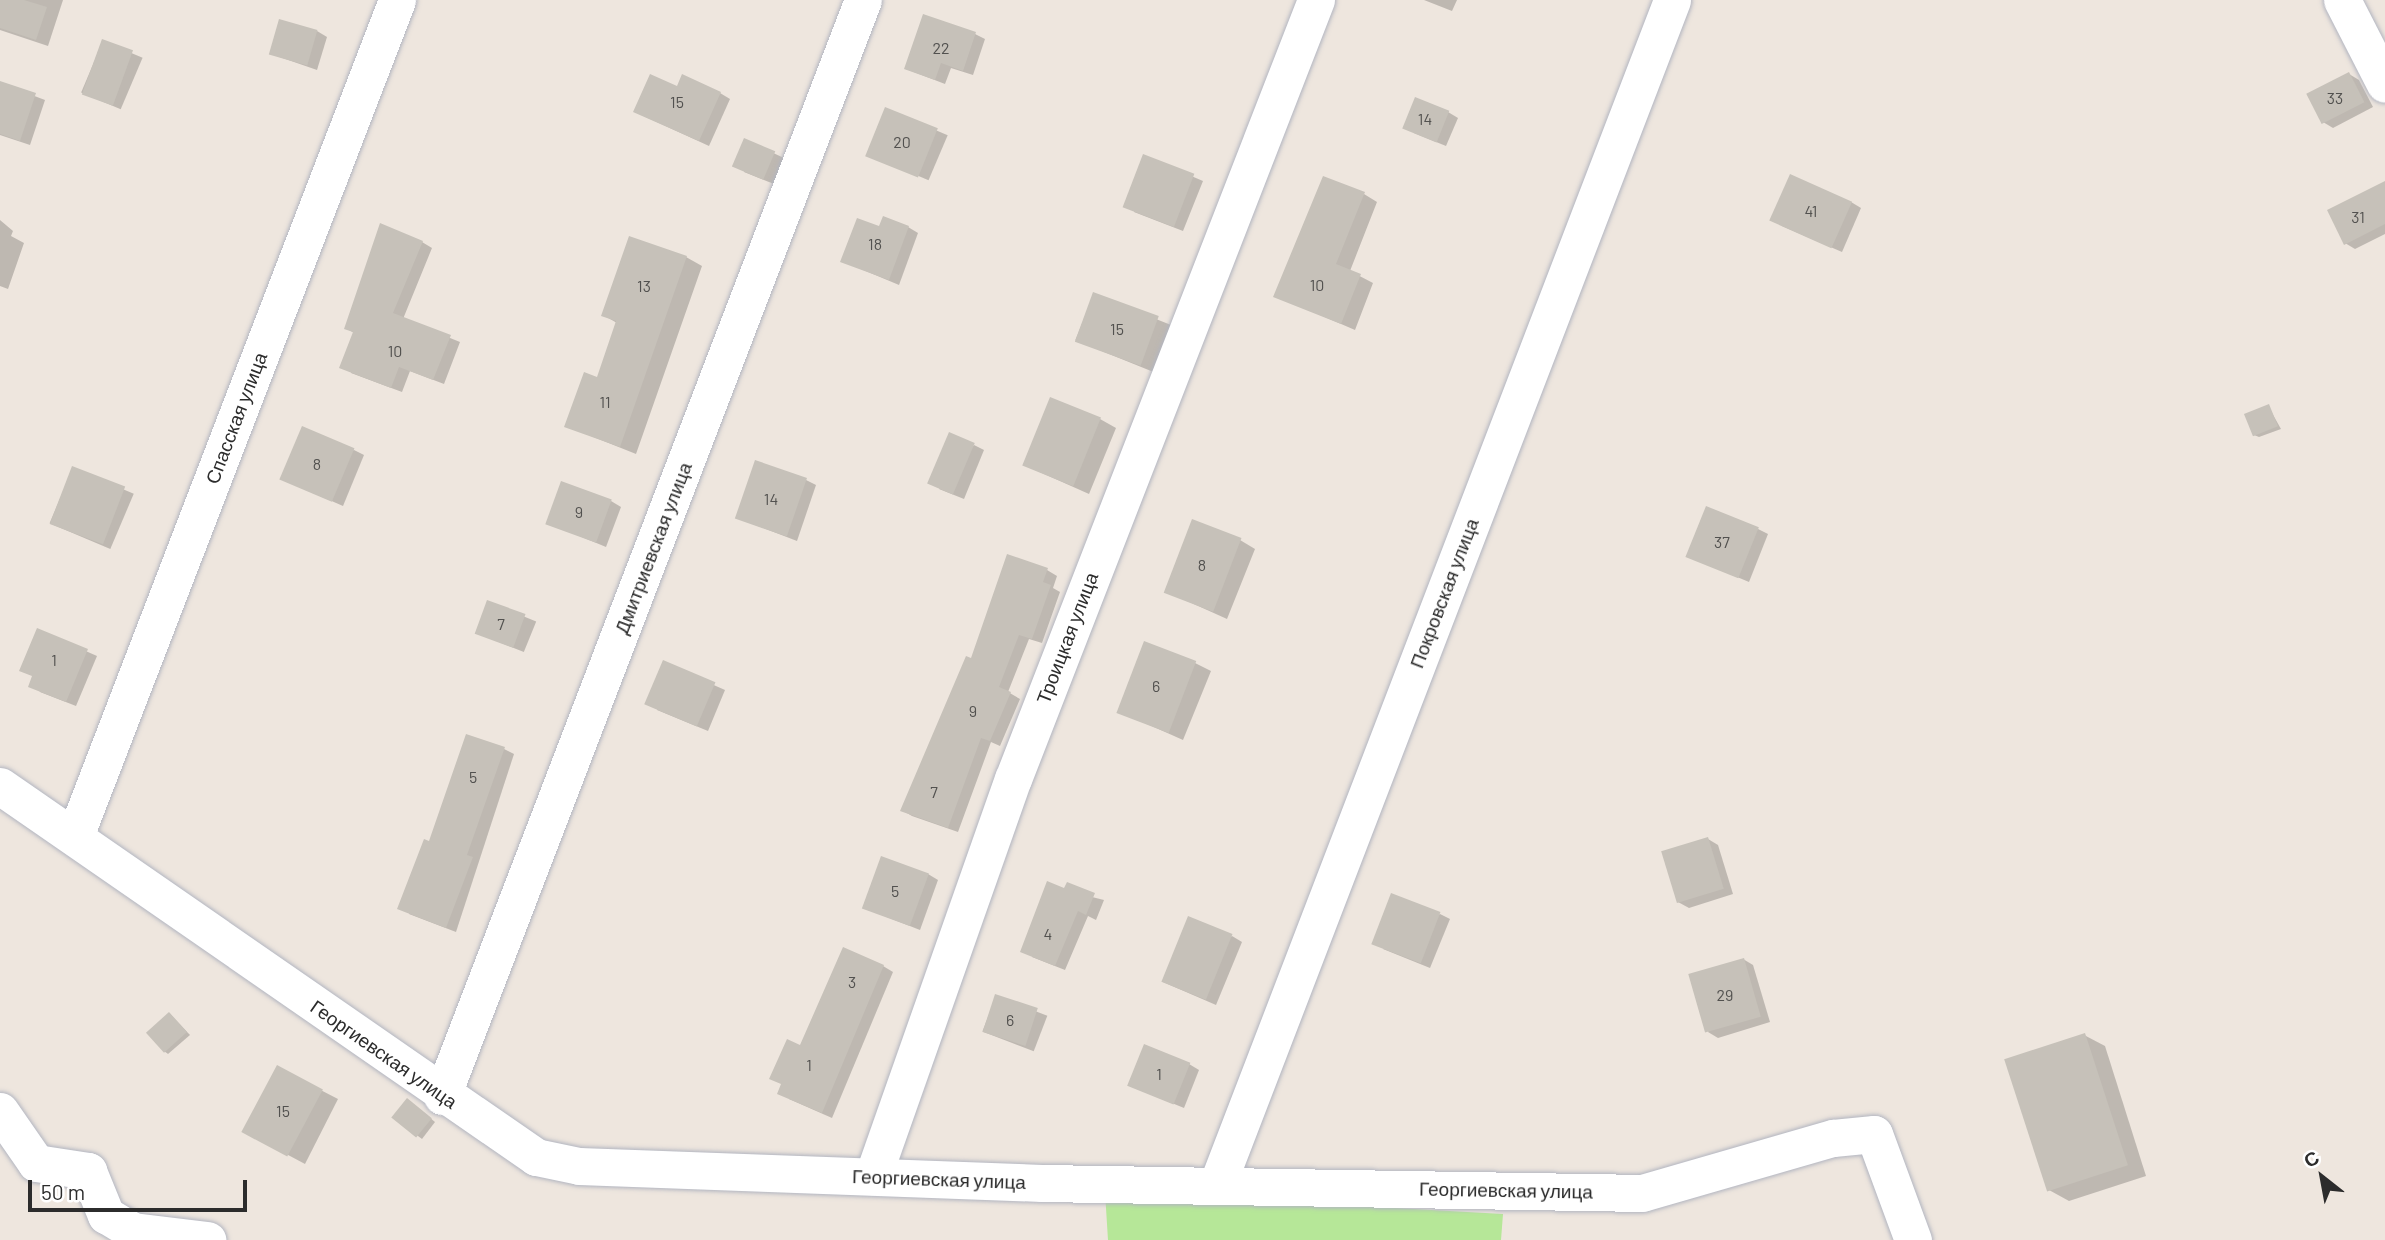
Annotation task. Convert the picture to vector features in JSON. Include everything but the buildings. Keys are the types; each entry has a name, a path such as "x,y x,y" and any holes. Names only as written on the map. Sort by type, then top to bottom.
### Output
{"street":[{"name":"Спасская улица","path":"75,836 397,0"},
{"name":"Дмитриевская улица","path":"442,1096 863,0"},
{"name":"Троицкая улица","path":"873,1176 1013,779 1316,0"},
{"name":"Покровская улица","path":"1217,1185 1672,0"},
{"path":"2342,0 2385,84"},
{"name":"Георгиевская улица","path":"0,786 75,836 442,1096 536,1157 579,1166 873,1176 1642,1193 1833,1138 1874,1134 1913,1240"},
{"path":"0,1111 36,1163 88,1171 106,1215 133,1231 207,1240"}],"green space":[{"path":"1105,1192 1503,1214 1501,1240 1108,1240"}]}
